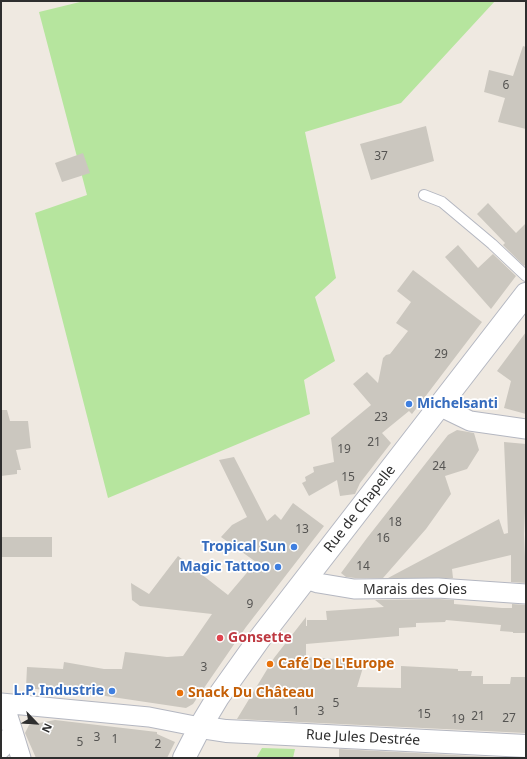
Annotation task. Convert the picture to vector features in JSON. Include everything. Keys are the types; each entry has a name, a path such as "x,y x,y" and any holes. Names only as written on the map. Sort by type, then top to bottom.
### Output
{"main road":[{"name":"Rue de Chapelle","path":"184,758 218,697 260,638 526,294"},
{"name":"Rue Jules Destrée","path":"200,727 226,731 516,750"}],"street":[{"path":"440,406 470,421 526,429"},
{"name":"Marais des Oies","path":"306,579 318,583 354,589 438,588 526,594"},
{"path":"22,758 3,703 149,717 200,727"},
{"path":"1,749 13,732"}],"lane":[{"path":"424,195 442,202 492,244 526,276"}],"green space":[{"path":"84,1 495,1 401,103 305,132 336,278 315,297 335,361 304,380 310,414 108,498 35,213 87,195 39,12"},
{"path":"262,748 295,749 293,758 256,758"}],"building":[{"path":"523,46 526,47 526,129 498,122 505,98 484,92 489,70 513,76"},
{"path":"426,126 434,161 371,180 360,144"},
{"path":"83,153 90,173 62,182 55,163"},
{"path":"488,203 516,233 526,223 526,264 524,266 503,245 505,243 477,214"},
{"path":"458,245 478,268 493,254 516,276 491,309 445,257"},
{"path":"413,270 482,322 412,414 409,411 382,433 391,443 360,483 355,494 340,496 337,480 309,496 302,483 306,481 305,477 314,472 313,467 334,462 331,438 371,405 353,384 367,372 378,383 383,358 390,354 408,331 396,323 411,302 397,291"},
{"path":"526,332 526,414 504,408 511,381 497,371"},
{"path":"1,410 7,410 10,421 28,421 31,448 16,450 21,470 17,470 17,474 1,476"},
{"path":"457,430 474,433 479,450 467,469 445,476 451,494 426,529 383,578 346,577 341,573 367,538 448,435"},
{"path":"504,442 526,444 526,512 524,534 526,583 511,582 511,555 452,569 453,578 388,578 499,519 504,534 508,533"},
{"path":"234,457 267,521 275,514 281,520 293,503 324,526 246,627 193,704 186,708 65,690 64,692 26,688 27,667 63,669 64,662 104,669 122,669 125,652 167,657 183,656 212,614 140,606 132,600 131,583 149,594 178,556 228,595 256,562 221,537 232,525 247,517 219,460"},
{"path":"1,537 52,537 52,557 1,557"},
{"path":"375,600 454,600 454,604 502,608 512,608 512,604 526,605 526,633 500,631 501,625 446,620 445,622 416,623 416,627 399,628 399,636 306,644 306,657 365,661 357,687 401,688 401,666 472,671 471,676 483,676 483,684 510,684 511,677 526,677 526,733 237,719 274,658 306,617 307,626 307,620 327,620 326,611 384,607"},
{"path":"55,720 157,732 157,734 175,742 167,758 36,758 25,733 29,725"},
{"path":"339,749 512,758 339,758"}],"place":[{"name":"Michelsanti","path":"409,404"},
{"name":"Tropical Sun","path":"294,547"},
{"name":"Magic Tattoo","path":"278,567"},
{"name":"Gonsette","path":"220,638"},
{"name":"Café De L'Europe","path":"270,664"},
{"name":"L.P. Industrie","path":"112,691"},
{"name":"Snack Du Château","path":"180,693"}]}
